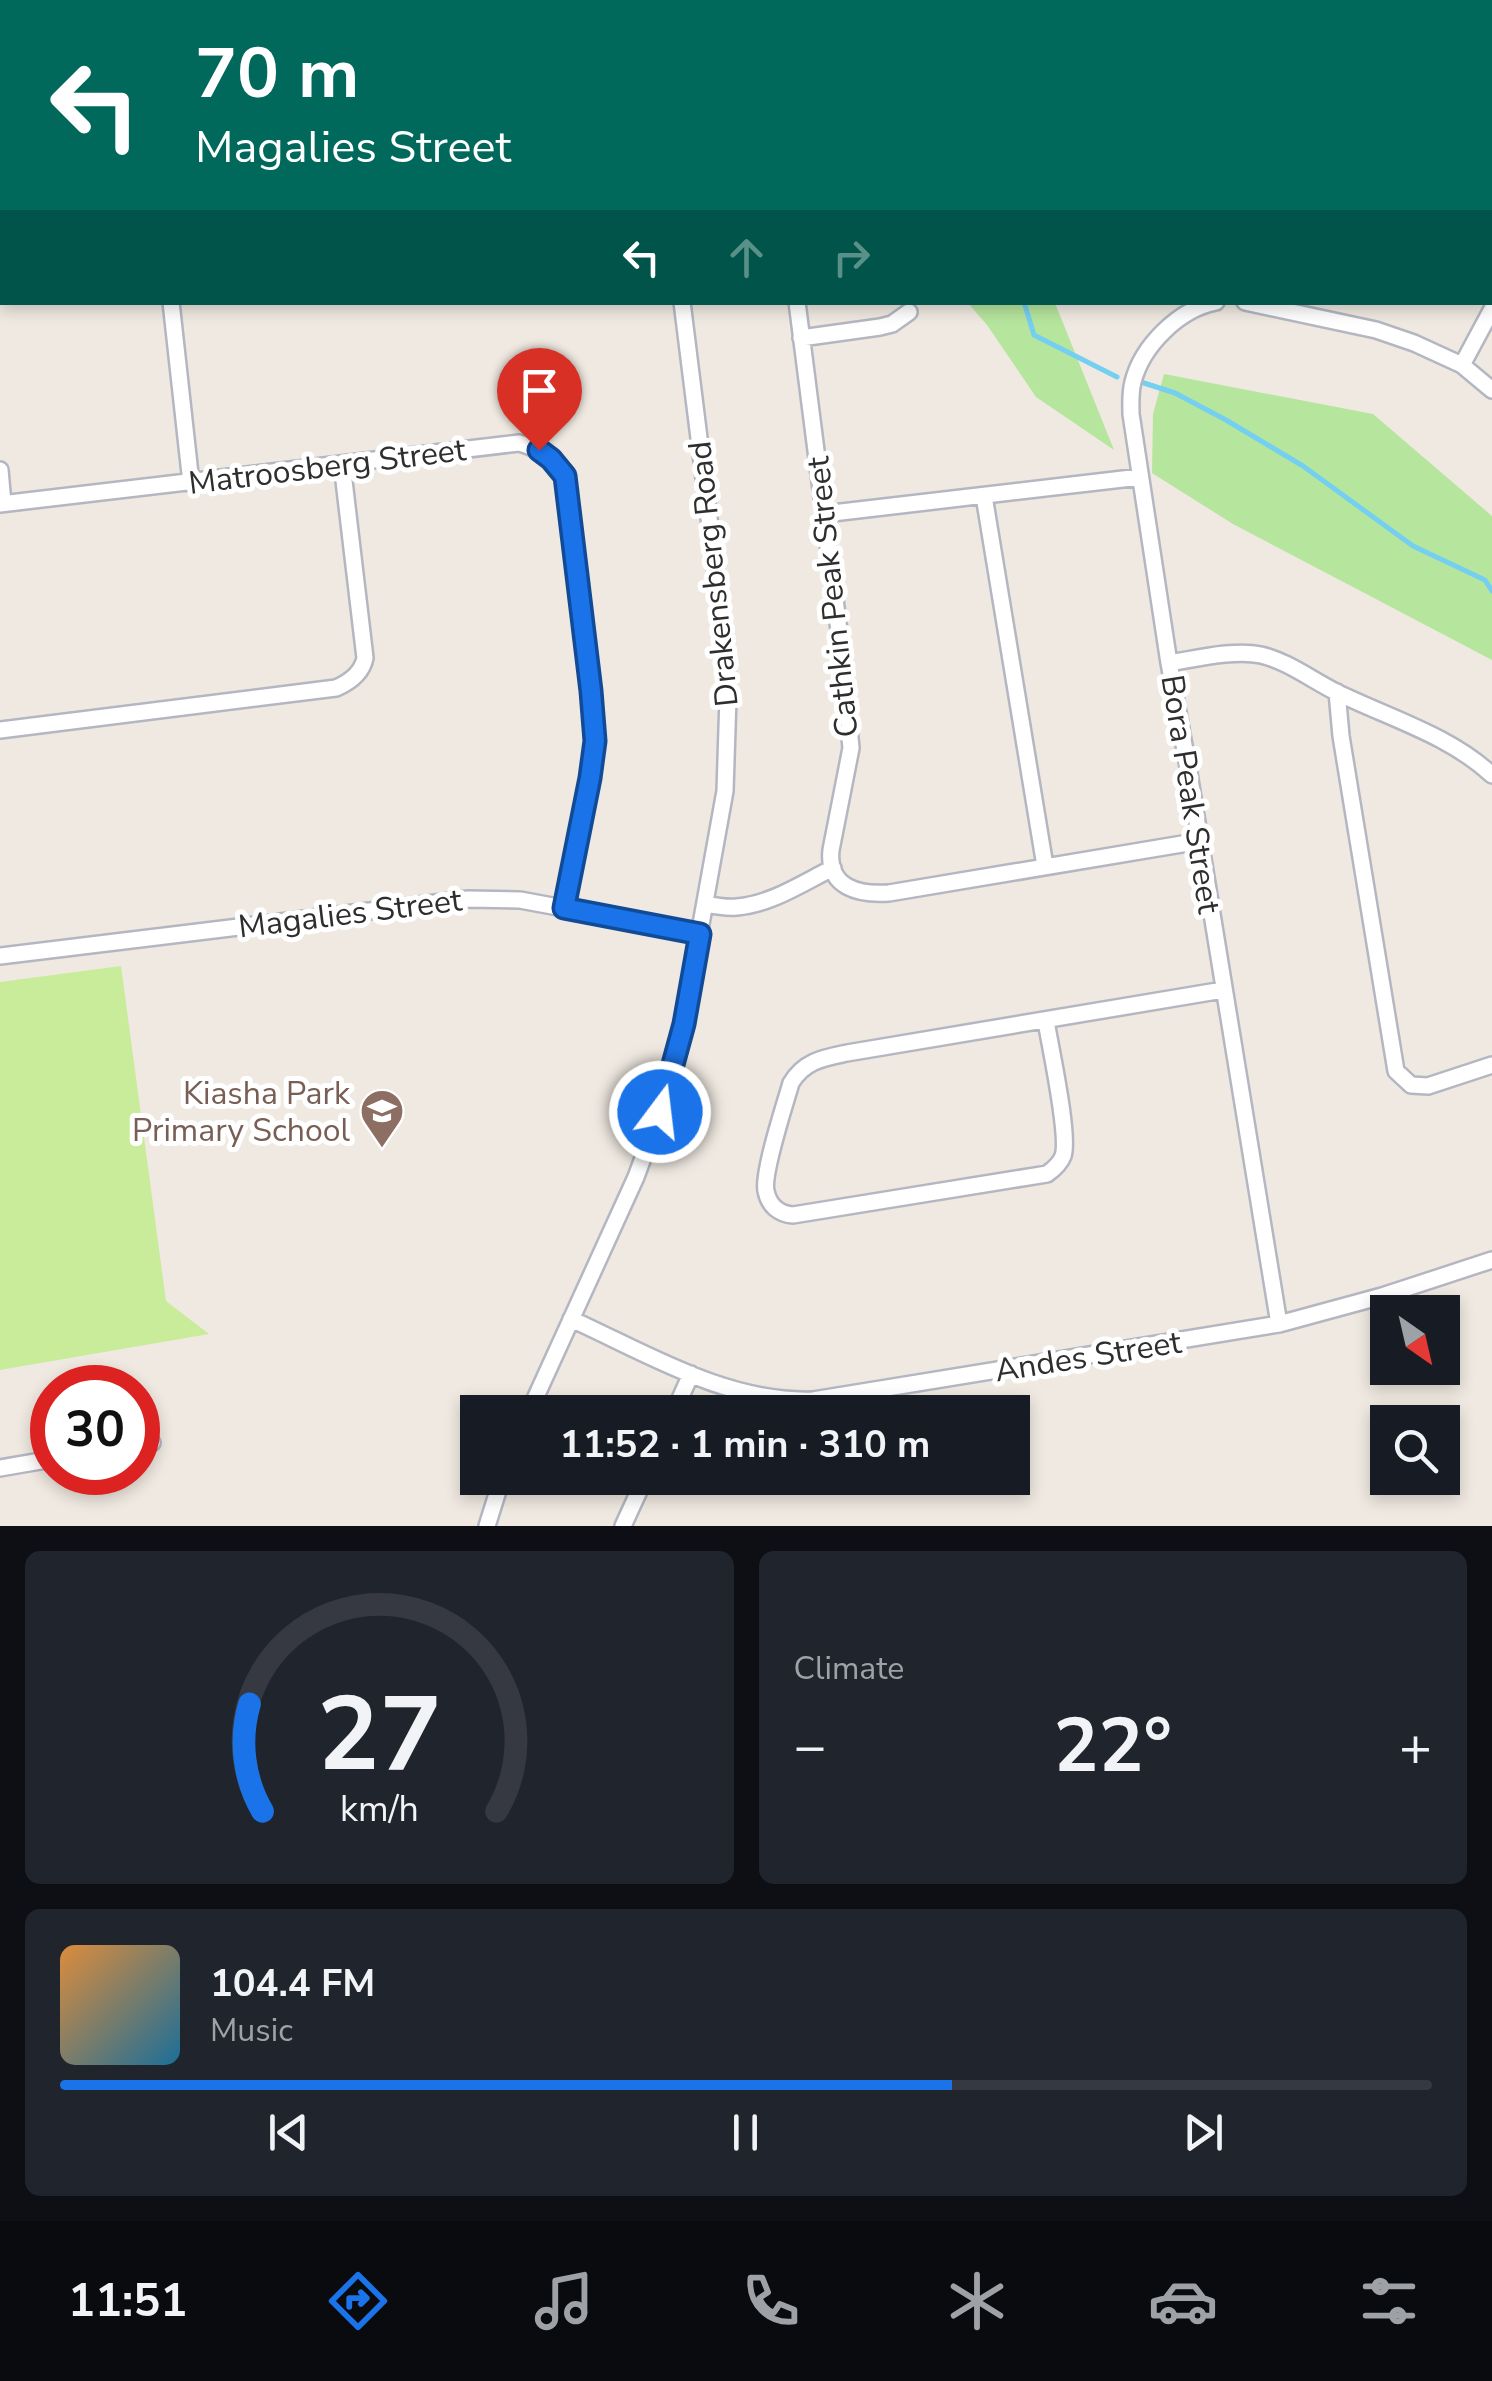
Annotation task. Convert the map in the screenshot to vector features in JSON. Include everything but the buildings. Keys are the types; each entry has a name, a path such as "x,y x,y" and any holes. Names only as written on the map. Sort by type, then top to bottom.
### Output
{"street":[{"path":"170,305 191,483"},
{"name":"Drakensberg Road","path":"536,1395 636,1177 660,1112 684,1024 725,791 728,698 724,638 682,305"},
{"name":"Cathkin Peak Street","path":"797,305 851,748 831,850 833,868"},
{"name":"Bora Peak Street","path":"1206,305 1193,309 1153,344 1136,371 1131,414 1279,1324"},
{"path":"1260,305 1376,330 1414,343 1462,365 1492,390"},
{"path":"1462,365 1492,310"},
{"path":"801,338 880,327 909,312"},
{"name":"Matroosberg Street","path":"2,504 519,443 545,455 565,476 595,741 564,908"},
{"path":"0,730 346,684 361,669 365,658 342,464"},
{"path":"0,470 2,504"},
{"path":"824,514 1140,477"},
{"path":"984,496 1045,866"},
{"path":"1169,663 1246,653 1262,655 1442,740 1492,775"},
{"path":"1337,692 1340,736 1396,1070 1411,1085 1428,1086 1492,1065"},
{"path":"705,904 735,908 760,902 789,892 833,868 846,885 867,895 1200,841"},
{"name":"Magalies Street","path":"0,956 468,898 520,900 700,934"},
{"path":"1046,1021 1064,1150 1060,1162 1047,1174 793,1216 780,1212 770,1202 764,1182 791,1084 813,1061 1223,990"},
{"name":"Andes Street","path":"571,1319 739,1392 775,1400 813,1400 1279,1324 1492,1260"},
{"path":"682,1395 691,1374"},
{"path":"0,1468 30,1463"},
{"path":"487,1526 497,1495"},
{"path":"623,1526 637,1495"}],"green space":[{"path":"970,305 1056,305 1114,450 1036,397"},
{"path":"1164,374 1373,414 1492,516 1492,660 1233,524 1152,473 1153,414"},
{"path":"121,966 166,1301 209,1334 0,1370 0,982"}],"waterway":[{"path":"1025,305 1034,335 1117,377"},
{"path":"1144,383 1175,393 1303,466 1413,546 1485,580 1492,591"}],"place":[{"name":"Kiasha Park Primary School","path":"382,1149"}],"route":[{"path":"539,450 565,476 595,741 564,908 700,934 684,1024 660,1112"}]}
